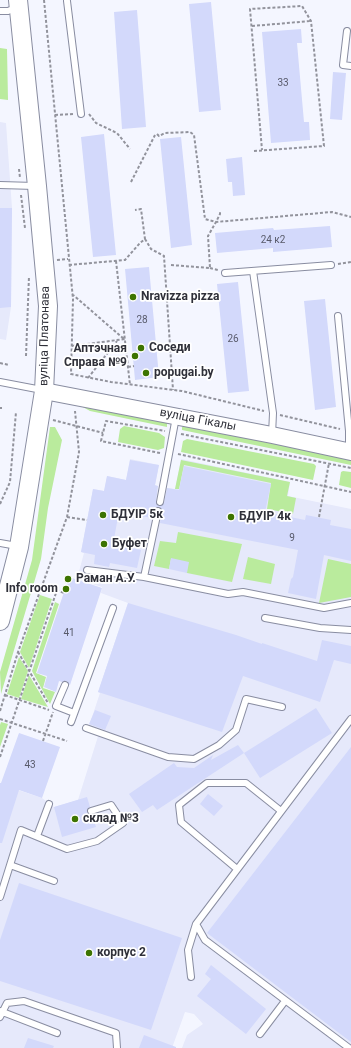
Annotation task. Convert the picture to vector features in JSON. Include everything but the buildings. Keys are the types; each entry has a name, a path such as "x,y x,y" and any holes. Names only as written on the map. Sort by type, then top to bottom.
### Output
{"main road":[{"name":"вуліца Платонава","path":"0,621 19,547 44,391 48,306 18,3"}],"street":[{"name":"вуліца Гікалы","path":"44,391 177,416 350,452"}],"lane":[{"path":"67,1 81,114"},
{"path":"0,11 8,11 18,3"},
{"path":"347,31 344,65 351,66"},
{"path":"0,184 37,186"},
{"path":"225,273 331,265"},
{"path":"253,271 272,413 272,435"},
{"path":"338,316 350,452"},
{"path":"0,382 44,391"},
{"path":"160,502 177,416"},
{"path":"144,577 158,511"},
{"path":"0,543 19,547"},
{"path":"87,570 144,577 228,594 243,592 324,608 351,603"},
{"path":"71,722 113,608"},
{"path":"265,618 320,628 351,630"},
{"path":"65,685 56,706 74,713"},
{"path":"86,728 168,757 194,759 219,745 236,730 246,698 282,707"},
{"path":"191,977 188,950 196,924 351,719"},
{"path":"237,869 181,822 179,805 208,783 246,783 281,811"},
{"path":"37,836 49,804"},
{"path":"0,897 21,830 66,849 97,841 123,823 111,805 91,812"},
{"path":"10,865 54,881"},
{"path":"196,924 205,940 349,1048"},
{"path":"57,1033 1,1014 7,1003 24,1001 116,1033 117,1048"},
{"path":"260,1034 285,1001"}],"path":[{"path":"44,0 72,294 71,374 130,385 173,390 349,431"},
{"path":"254,151 324,146 311,21 302,6 250,9 262,150"},
{"path":"252,26 311,21"},
{"path":"55,115 88,114 96,123 117,133 130,149"},
{"path":"131,182 156,134 159,136 165,133 190,132 194,135 205,219 216,222 332,212 351,216"},
{"path":"135,210 141,209 145,239 151,249 164,256 173,390"},
{"path":"171,265 210,268 208,236 220,212"},
{"path":"69,265 125,260 145,239"},
{"path":"116,261 130,385"},
{"path":"331,265 351,262"},
{"path":"72,294 125,339"},
{"path":"72,346 125,339"},
{"path":"88,378 118,340"},
{"path":"0,363 9,365"},
{"path":"128,367 134,366"},
{"path":"0,711 18,652 67,517 79,452 74,408"},
{"path":"0,504 10,482 16,412"},
{"path":"50,420 103,433"},
{"path":"351,468 106,421 101,441 157,452 170,453 351,492"},
{"path":"319,517 329,463"},
{"path":"67,517 87,520"},
{"path":"42,585 64,593"},
{"path":"0,757 57,590"},
{"path":"18,652 53,711 43,741"},
{"path":"5,695 53,711"},
{"path":"0,719 67,741"}],"shaded area":[{"path":"0,122 6,123 12,208 11,307 6,340 0,339"},
{"path":"130,459 159,465 152,501 164,503 167,488 175,489 181,459 290,482 288,496 351,509 351,1048 182,1048 187,1035 203,1024 194,1014 185,1012 172,1048 0,1048 0,784 42,798 54,807 78,800 100,730 89,726 100,693 98,692 128,603 101,593 102,587 77,579 84,553 81,552 93,489 104,491 107,476 126,480"}],"green space":[{"path":"0,48 7,49 8,100 0,99"},
{"path":"81,406 167,423 167,427 90,411"},
{"path":"185,424 351,458 351,465 182,430 182,427"},
{"path":"124,426 159,433 165,437 164,448 158,450 118,442 120,429"},
{"path":"50,427 55,427 62,440 48,508 41,559 1,694 0,672 32,560"},
{"path":"187,439 314,464 316,466 313,480 181,452 183,441"},
{"path":"181,460 290,482 287,496 296,498 293,514 267,509 271,483 184,465 179,489 175,489"},
{"path":"341,472 351,472 351,488 339,485"},
{"path":"178,532 242,544 232,582 187,573 171,559 169,569 154,566 160,541 176,543"},
{"path":"248,557 275,564 271,584 243,579"},
{"path":"328,559 351,564 351,597 319,603"},
{"path":"40,595 52,599 29,668 20,652"},
{"path":"55,602 59,604 36,673 46,677 43,688 55,692 50,704 32,671"},
{"path":"19,657 28,671 19,698 7,694"},
{"path":"29,675 48,707 21,699"},
{"path":"1,722 8,724 0,747 0,725"}],"place":[{"name":"Nravizza pizza","path":"133,297"},
{"name":"Соседи","path":"141,348"},
{"name":"Аптэчная Справа №9","path":"135,356"},
{"name":"popugai.by","path":"146,373"},
{"name":"БДУІР 5к","path":"103,515"},
{"name":"БДУІР 4к","path":"231,517"},
{"name":"Буфет","path":"104,544"},
{"name":"Раман А.У.","path":"68,579"},
{"name":"Info room","path":"66,589"},
{"name":"склад №3","path":"75,819"},
{"name":"корпус 2","path":"89,953"}]}
